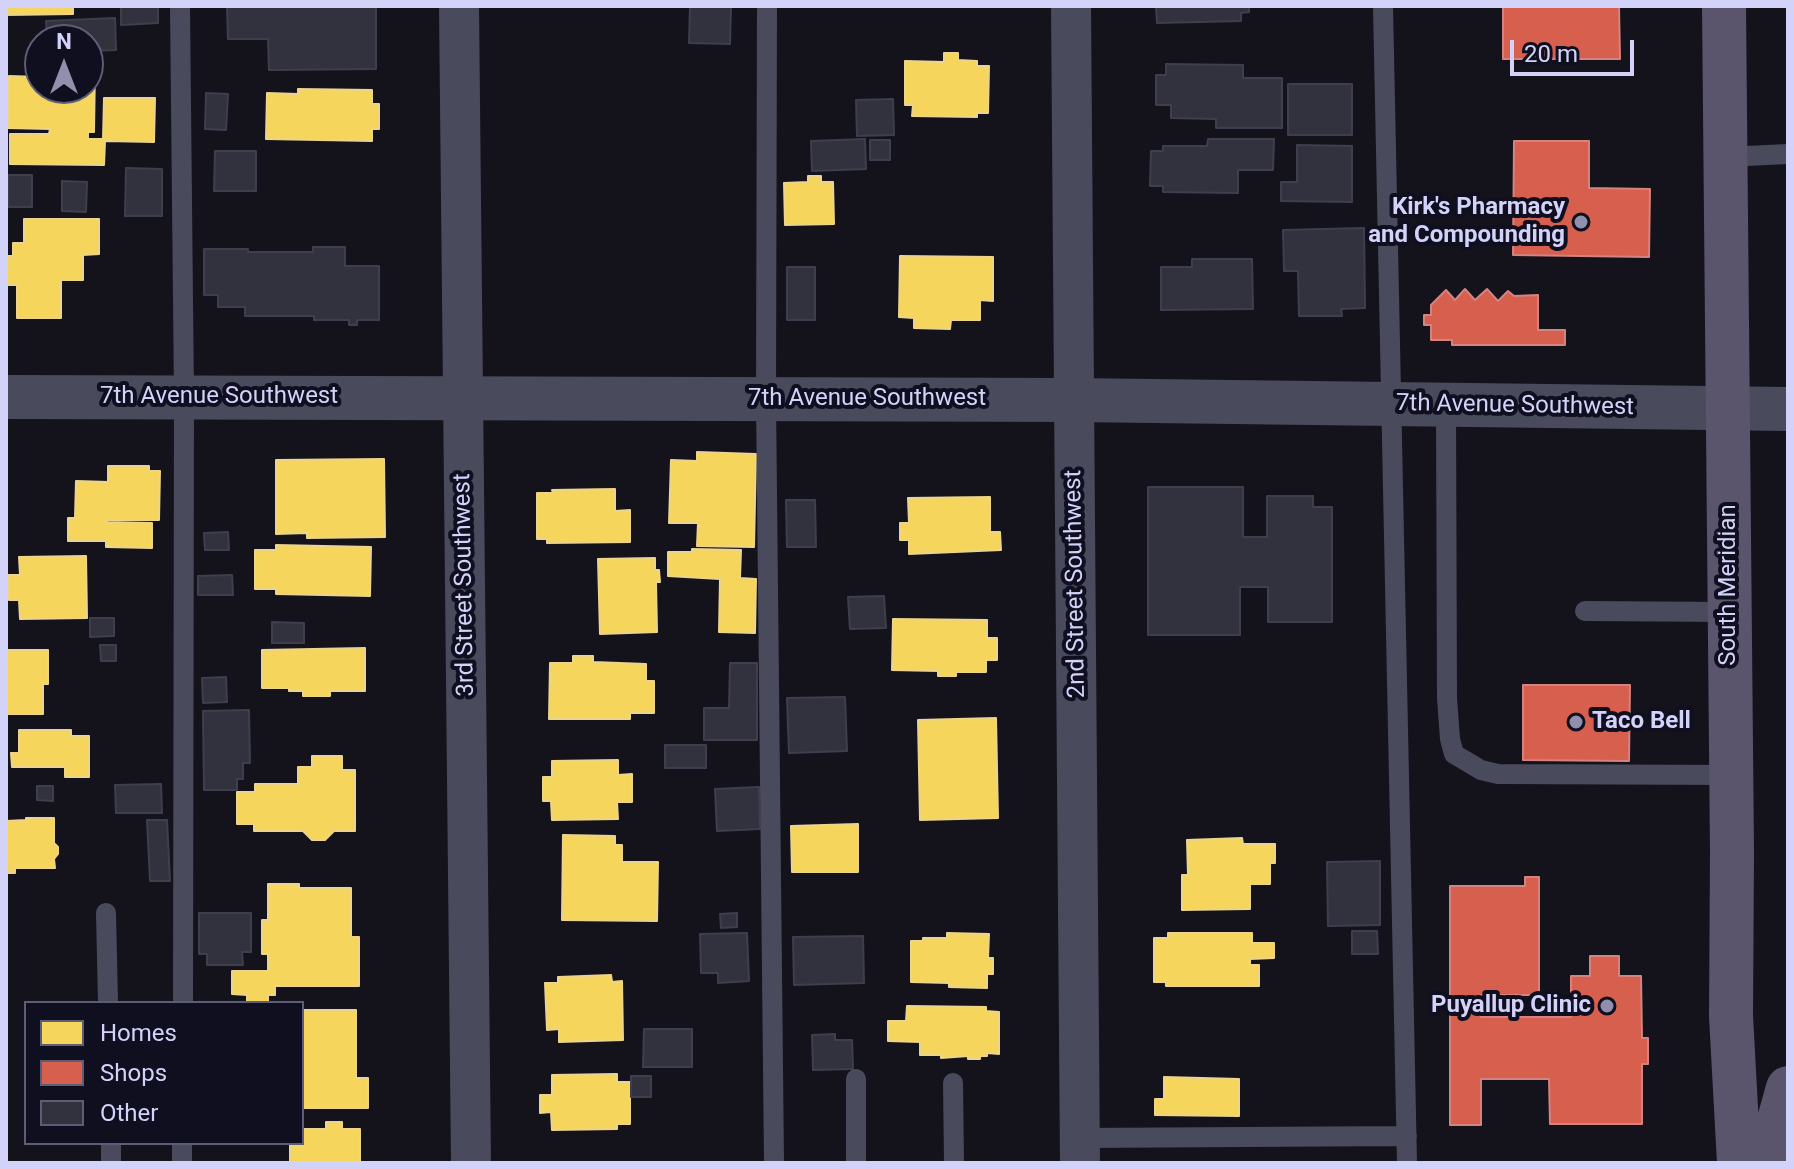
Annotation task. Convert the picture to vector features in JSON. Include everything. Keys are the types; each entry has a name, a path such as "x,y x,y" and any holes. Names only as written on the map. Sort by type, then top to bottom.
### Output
{"main road":[{"name":"South Meridian","path":"1724,6 1731,1016 1739,1163"},
{"path":"1767,1163 1788,1088"}],"street":[{"name":"3rd Street Southwest","path":"459,6 471,1163"},
{"name":"2nd Street Southwest","path":"1071,6 1080,1151"},
{"name":"7th Avenue Southwest","path":"6,397 1074,400 1788,409"}],"lane":[{"path":"180,6 184,397 183,1001"},
{"path":"767,6 766,398 774,1163"},
{"path":"1383,6 1407,1163"},
{"path":"1725,157 1788,154"},
{"path":"1446,404 1446,611 1450,739 1454,754 1464,763 1481,770 1529,776 1731,775"},
{"path":"1585,611 1728,612"},
{"path":"106,913 108,1001"},
{"path":"856,1079 856,1163"},
{"path":"953,1083 954,1163"},
{"path":"1080,1151 1407,1136"}],"building: Homes":[{"path":"6,6 73,6 73,14 6,15"},
{"path":"944,53 958,53 958,60 977,61 977,66 989,66 988,113 977,113 977,117 912,116 913,105 905,105 905,61 944,62"},
{"path":"9,76 24,76 24,104 94,104 94,132 88,132 88,139 103,139 104,98 155,98 154,142 105,141 104,165 10,164 10,134 49,134 50,129 8,128"},
{"path":"298,89 372,90 372,104 379,104 379,129 372,129 372,141 266,139 267,93 298,94"},
{"path":"808,176 821,176 821,182 833,182 834,224 785,225 784,183 808,182"},
{"path":"24,219 99,219 99,254 83,255 83,280 61,280 61,318 17,318 17,285 6,285 6,256 13,256 13,243 24,243"},
{"path":"900,256 993,257 993,301 980,300 980,320 951,320 950,329 914,328 914,318 899,317"},
{"path":"697,452 756,454 754,547 697,546 698,523 669,523 671,460 697,461"},
{"path":"384,459 385,537 307,538 307,533 276,534 276,460"},
{"path":"108,466 149,466 149,471 160,471 159,520 107,520 152,523 152,548 106,547 106,541 68,541 68,518 75,518 76,481 108,482"},
{"path":"615,489 615,511 630,510 630,542 547,543 547,539 537,539 537,493"},
{"path":"990,497 990,532 1000,532 1001,550 909,554 909,540 900,540 900,523 909,523 908,498"},
{"path":"276,545 371,547 370,596 276,594 276,589 255,589 255,550 276,550"},
{"path":"692,549 741,550 740,578 756,579 755,633 719,632 720,579 668,576 668,552 692,552"},
{"path":"86,556 87,618 20,619 19,600 9,600 8,575 20,575 19,557"},
{"path":"655,558 655,570 659,570 660,582 656,582 657,632 600,634 598,559"},
{"path":"893,619 987,620 987,638 997,638 997,660 986,660 986,672 956,672 956,676 938,676 938,671 892,670"},
{"path":"365,648 365,691 330,691 330,696 303,696 303,691 289,691 289,688 262,688 262,650"},
{"path":"6,650 48,650 48,684 43,684 43,714 6,714"},
{"path":"573,656 593,656 593,662 646,664 646,681 654,681 654,713 630,713 630,719 549,719 550,663 573,663"},
{"path":"996,718 998,818 920,820 918,720"},
{"path":"19,730 71,730 71,736 89,736 89,777 65,777 65,767 12,767 11,753 19,753"},
{"path":"312,756 342,756 342,770 355,770 355,831 334,831 325,840 312,840 303,831 254,831 254,824 237,824 237,792 255,792 255,784 298,784 298,767 312,767"},
{"path":"618,760 618,775 632,774 632,802 617,802 618,819 552,820 551,801 543,801 543,777 552,777 552,761"},
{"path":"54,818 54,843 58,847 55,868 15,868 15,873 6,873 6,821"},
{"path":"858,824 858,872 792,872 791,826"},
{"path":"563,835 615,836 615,845 622,845 622,862 658,862 657,921 562,920"},
{"path":"1242,838 1243,844 1275,844 1275,863 1270,863 1270,884 1250,884 1250,909 1182,910 1182,875 1188,875 1187,840"},
{"path":"268,884 299,884 299,888 351,888 351,937 359,937 359,986 275,986 275,995 268,995 268,1001 247,1001 247,995 232,994 232,971 268,971 268,954 262,954 262,920 268,920"},
{"path":"947,933 989,934 988,958 993,958 993,974 987,974 987,988 911,982 911,941 947,938"},
{"path":"1168,933 1252,933 1252,943 1274,943 1274,958 1250,959 1250,965 1259,965 1259,986 1166,986 1166,982 1154,982 1154,938 1168,938"},
{"path":"611,975 612,982 622,981 623,1040 559,1042 559,1029 547,1030 545,983 558,983 558,977"},
{"path":"907,1006 986,1007 986,1011 999,1012 999,1054 987,1053 980,1059 968,1059 968,1056 941,1058 941,1055 920,1055 920,1042 888,1041 888,1021 906,1021"},
{"path":"304,1010 356,1010 356,1078 368,1078 368,1108 304,1108"},
{"path":"617,1074 617,1082 630,1082 630,1124 617,1124 617,1129 552,1130 551,1112 540,1113 540,1095 552,1095 552,1075"},
{"path":"1164,1077 1239,1079 1239,1116 1155,1115 1155,1099 1164,1099"},
{"path":"326,1122 342,1122 342,1129 360,1129 360,1163 290,1163 290,1145 304,1145 304,1129 326,1129"}],"building: Shops":[{"path":"1503,6 1619,6 1620,59 1503,59"},
{"name":"Kirk's Pharmacy and Compounding","path":"1514,141 1589,141 1589,188 1650,189 1649,257 1513,255"},
{"path":"1465,289 1475,300 1487,289 1498,301 1508,291 1514,296 1538,295 1538,330 1565,330 1565,345 1452,345 1452,340 1431,340 1431,325 1424,325 1424,315 1431,315 1431,305 1446,290 1455,300"},
{"name":"Taco Bell","path":"1523,685 1630,685 1629,761 1523,760"},
{"name":"Puyallup Clinic","path":"1525,877 1539,877 1539,995 1481,995 1481,1017 1571,1017 1571,976 1590,976 1590,956 1619,956 1619,976 1641,976 1642,1038 1648,1038 1648,1064 1642,1064 1642,1124 1550,1124 1549,1079 1481,1079 1481,1125 1450,1125 1450,886 1525,886"}],"building: Other":[{"path":"121,6 158,6 158,23 121,25"},
{"path":"227,6 376,6 376,69 269,70 268,39 228,39"},
{"path":"690,6 731,6 730,44 689,43"},
{"path":"1156,6 1249,6 1249,12 1241,13 1241,21 1157,23"},
{"path":"115,18 116,50 104,50 104,24 46,24 46,21"},
{"path":"1166,64 1243,65 1243,78 1282,78 1282,128 1216,128 1216,119 1171,118 1171,105 1156,105 1156,75 1166,75"},
{"path":"1288,84 1352,84 1352,135 1288,135"},
{"path":"206,93 228,94 226,130 205,129"},
{"path":"893,99 894,135 857,136 856,100"},
{"path":"865,139 866,169 812,171 811,141"},
{"path":"1208,139 1274,139 1273,170 1238,170 1238,193 1163,192 1163,186 1150,186 1151,151 1163,151 1163,146 1207,146"},
{"path":"870,140 890,140 890,160 870,160"},
{"path":"1297,145 1352,146 1352,202 1281,201 1281,182 1297,182"},
{"path":"215,151 256,151 256,191 214,191"},
{"path":"126,168 162,169 162,216 125,216"},
{"path":"8,175 32,175 32,207 8,207"},
{"path":"62,181 87,182 86,212 62,211"},
{"path":"1364,228 1365,308 1341,309 1342,316 1299,316 1298,271 1284,271 1283,230"},
{"path":"313,247 345,247 345,266 379,266 379,320 357,320 357,325 349,325 349,320 314,320 314,316 245,316 245,307 218,307 218,295 204,295 204,249 313,252"},
{"path":"1192,259 1252,259 1253,309 1161,310 1161,267 1192,267"},
{"path":"787,267 815,267 815,320 787,320"},
{"path":"1148,487 1243,487 1243,537 1267,537 1267,496 1313,496 1313,507 1332,507 1332,622 1268,622 1268,587 1240,587 1240,635 1148,635"},
{"path":"786,500 815,500 816,547 787,547"},
{"path":"228,532 229,550 205,550 204,533"},
{"path":"232,575 233,595 198,595 198,576"},
{"path":"884,596 886,628 850,629 848,597"},
{"path":"90,618 114,618 114,636 90,637"},
{"path":"272,622 304,623 304,643 272,643"},
{"path":"100,645 116,645 116,661 101,661"},
{"path":"730,663 757,663 757,740 704,740 704,708 729,708"},
{"path":"226,677 227,702 203,703 202,678"},
{"path":"845,697 847,751 789,753 787,698"},
{"path":"249,710 250,763 243,763 243,779 237,779 237,790 204,790 203,711"},
{"path":"665,745 706,745 706,768 665,768"},
{"path":"161,784 162,813 116,813 115,785"},
{"path":"37,786 53,786 53,801 37,800"},
{"path":"759,787 760,829 717,831 715,789"},
{"path":"147,820 167,820 170,881 150,881"},
{"path":"1380,861 1380,925 1328,926 1327,862"},
{"path":"199,913 251,913 251,952 242,952 243,965 207,965 207,954 199,954"},
{"path":"737,913 737,927 721,928 720,914"},
{"path":"1352,931 1377,931 1378,954 1352,954"},
{"path":"747,933 749,981 718,983 718,973 701,973 700,934"},
{"path":"863,936 864,983 794,985 793,937"},
{"path":"644,1029 692,1029 692,1067 643,1067"},
{"path":"835,1034 835,1040 852,1040 853,1069 813,1070 812,1035"},
{"path":"631,1076 651,1076 651,1097 631,1097"}],"place":[{"name":"Kirk's Pharmacy and Compounding","path":"1581,222"},
{"name":"Taco Bell","path":"1576,722"},
{"name":"Puyallup Clinic","path":"1607,1006"}]}
